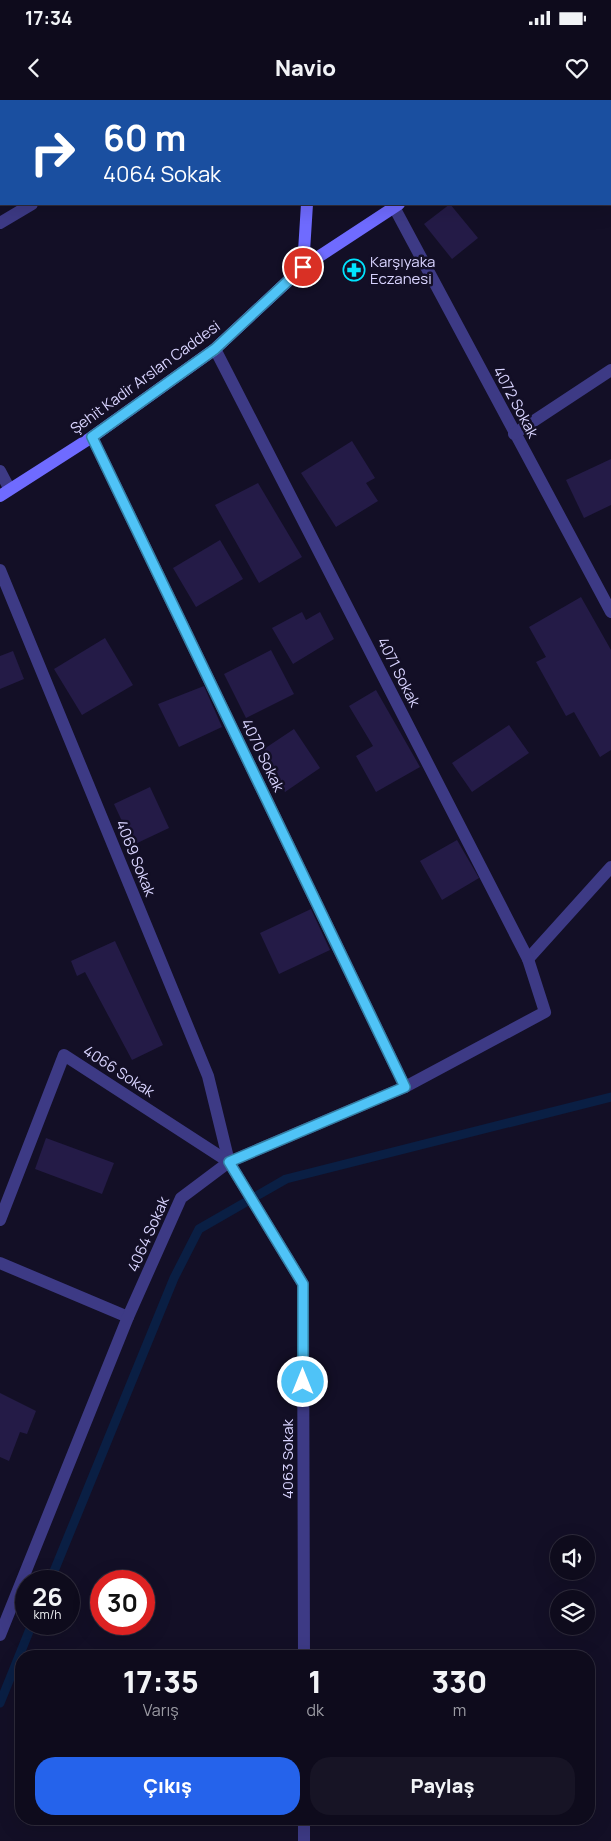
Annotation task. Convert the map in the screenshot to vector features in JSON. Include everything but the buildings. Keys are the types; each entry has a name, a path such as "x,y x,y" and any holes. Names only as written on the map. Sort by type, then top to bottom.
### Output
{"street":[{"path":"0,223 30,205"},
{"path":"303,267 307,205"},
{"name":"Şehit Kadir Arslan Caddesi","path":"5,492 92,437 215,349 303,267 396,206"},
{"name":"4072 Sokak","path":"396,206 514,434 611,612"},
{"name":"4071 Sokak","path":"215,349 528,959 545,1012"},
{"path":"514,434 611,370"},
{"name":"4070 Sokak","path":"92,437 405,1087"},
{"path":"0,470 5,492"},
{"name":"4069 Sokak","path":"0,570 208,1076 229,1162"},
{"path":"528,959 611,867"},
{"name":"4064 Sokak","path":"0,1635 128,1317 181,1198 229,1162 405,1087 545,1012"},
{"name":"4066 Sokak","path":"0,1220 64,1055 229,1162"},
{"name":"4063 Sokak","path":"229,1162 303,1284 304,1650"},
{"path":"0,1263 128,1317"},
{"path":"304,1825 304,1841"}],"waterway":[{"path":"55,1570 174,1278 199,1229 286,1179 611,1097"},
{"path":"21,1650 28,1635"},
{"path":"0,1703 15,1666"}],"place":[{"name":"Karşıyaka Eczanesi","path":"354,270"}],"route":[{"path":"303,267 215,349 92,437 405,1087 229,1162 303,1284 303,1382"}]}
